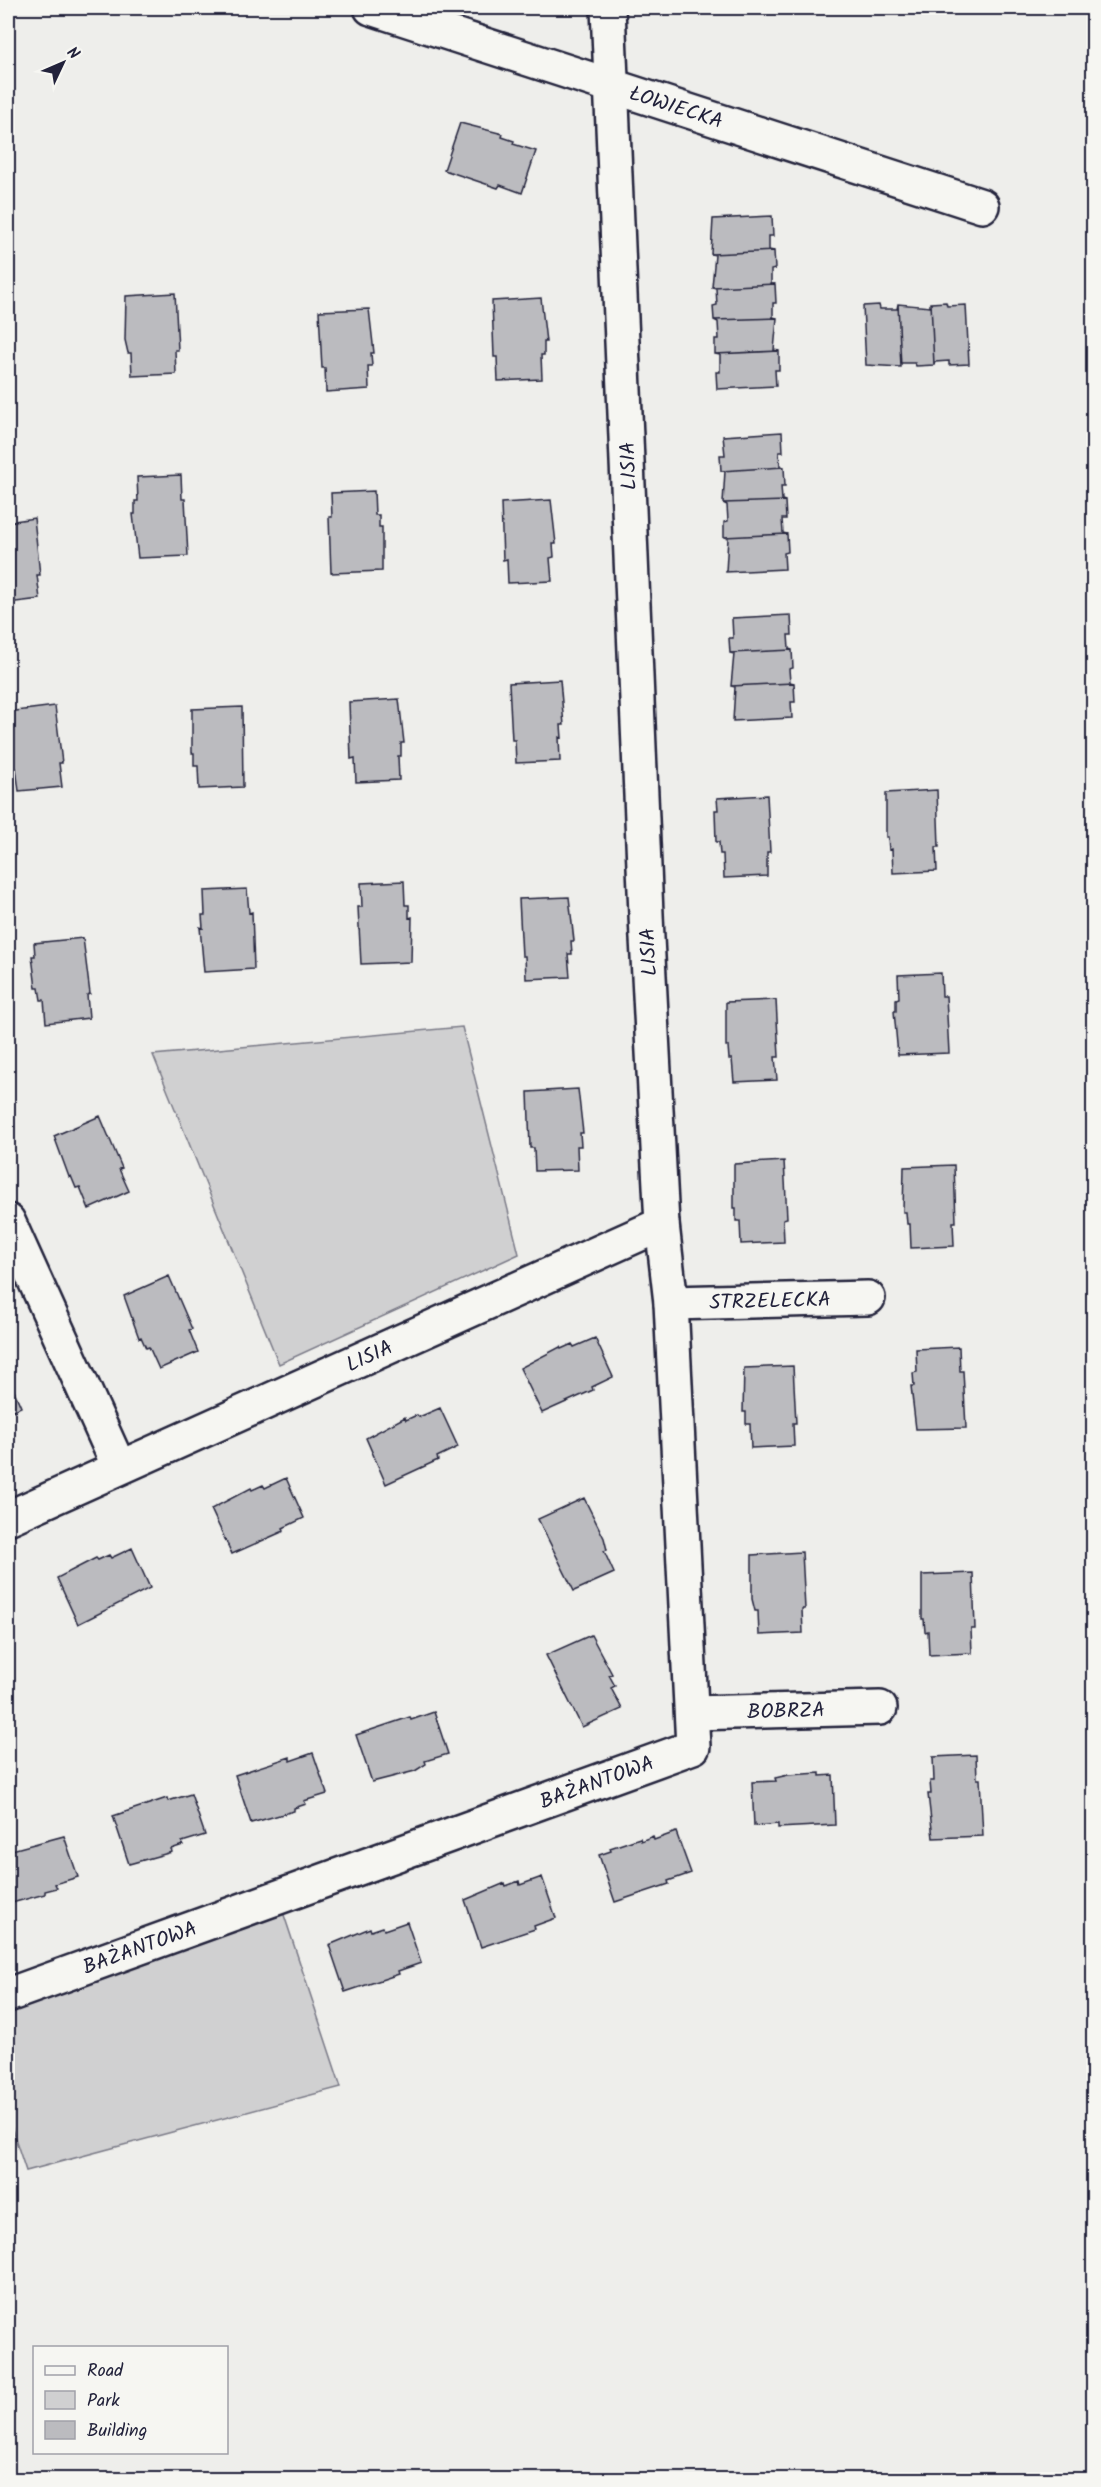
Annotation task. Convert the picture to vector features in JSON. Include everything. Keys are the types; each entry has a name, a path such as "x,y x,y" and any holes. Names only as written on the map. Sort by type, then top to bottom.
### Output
{"street":[{"name":"ŁOWIECKA","path":"371,8 982,206"},
{"name":"LISIA","path":"8,1518 662,1224 646,927 609,8"},
{"path":"8,1221 119,1467"},
{"name":"BAŻANTOWA","path":"8,1995 693,1747 671,1303 662,1224"},
{"name":"STRZELECKA","path":"671,1303 868,1298"},
{"name":"BOBRZA","path":"692,1713 880,1708"}],"green space":[{"path":"462,1027 519,1254 279,1364 153,1055"},
{"path":"283,1912 341,2087 26,2171 8,2117 8,2004"}],"building":[{"path":"460,123 503,134 502,137 514,141 513,144 536,151 522,193 500,185 498,188 444,170"},
{"path":"772,216 773,236 769,236 769,250 774,251 711,254 713,219"},
{"path":"774,251 775,269 771,270 771,284 775,284 712,287 715,255 711,254"},
{"path":"775,284 776,303 773,303 773,317 777,318 714,320 713,306 717,305 716,288 712,287"},
{"path":"175,293 178,350 175,350 176,374 132,376 131,353 128,353 125,340 126,296"},
{"path":"541,298 546,342 544,342 544,355 541,355 542,379 498,381 497,357 494,357 492,301"},
{"path":"8,302 13,349 10,349 13,373 8,373"},
{"path":"946,302 947,306 966,305 969,364 949,365 949,361 935,362 934,365 931,303"},
{"path":"930,303 934,365 916,366 915,363 901,363 901,367 898,304 930,307"},
{"path":"898,304 901,367 866,365 863,306 879,305 880,309 897,309"},
{"path":"369,309 374,353 371,353 372,366 368,366 369,389 326,392 325,368 322,368 319,311"},
{"path":"777,318 774,350 779,351 715,354 715,339 719,339 718,322 714,320"},
{"path":"779,351 779,370 775,370 776,386 717,389 716,372 720,372 720,355 715,354"},
{"path":"782,432 783,452 779,452 780,466 784,467 721,471 720,455 725,455 723,436"},
{"path":"784,467 785,486 781,486 782,500 785,501 723,503 725,471 721,471"},
{"path":"181,475 182,499 185,499 188,556 138,558 133,514 135,514 135,501 138,501 137,477"},
{"path":"374,491 375,515 379,515 379,527 382,527 382,571 331,573 329,517 332,517 331,493"},
{"path":"551,500 556,544 553,544 554,557 550,558 552,581 508,583 507,559 503,560 501,503"},
{"path":"785,501 786,519 782,519 783,533 787,534 724,537 724,522 728,521 727,505 723,503"},
{"path":"34,518 40,599 8,603 8,522"},
{"path":"787,534 788,552 784,553 785,569 726,572 728,538 724,537"},
{"path":"791,615 792,635 788,635 789,649 792,650 730,653 729,638 733,638 732,618"},
{"path":"792,650 793,668 789,669 790,682 794,683 731,686 734,654 730,653"},
{"path":"560,680 564,725 561,725 562,738 559,737 560,761 516,763 515,740 512,740 509,683"},
{"path":"794,683 795,702 791,702 792,718 733,721 735,687 731,686"},
{"path":"399,699 404,743 401,743 401,756 398,756 399,780 356,782 355,758 351,759 349,702"},
{"path":"55,706 62,763 59,763 62,787 19,791 16,768 13,769 11,756 9,756 8,712"},
{"path":"242,707 243,787 199,789 198,766 194,766 194,753 192,753 192,709"},
{"path":"937,790 939,847 936,847 937,871 893,873 892,849 889,850 888,837 886,837 886,793"},
{"path":"767,795 770,852 767,852 767,876 724,878 723,854 720,854 719,842 716,842 717,798"},
{"path":"404,881 405,905 409,905 409,918 412,917 411,962 361,964 358,907 362,907 361,883"},
{"path":"247,889 249,913 252,912 254,969 204,972 200,927 203,928 202,915 205,915 204,891"},
{"path":"569,897 574,941 571,941 572,954 568,954 570,977 526,979 525,956 522,956 519,899"},
{"path":"83,938 90,994 87,995 89,1018 46,1023 44,1000 41,1000 39,988 36,988 32,956 35,956 34,943"},
{"path":"941,973 942,996 946,996 949,1053 898,1055 894,1011 896,1011 896,999 899,998 898,975"},
{"path":"776,1000 779,1057 775,1057 777,1080 734,1082 732,1059 729,1059 728,1046 726,1046 726,1002"},
{"path":"578,1089 583,1133 580,1133 581,1146 577,1146 578,1170 535,1171 534,1148 530,1148 528,1092"},
{"path":"100,1116 129,1191 89,1209 80,1187 76,1188 71,1176 69,1177 54,1136"},
{"path":"784,1161 787,1218 783,1219 784,1242 741,1244 740,1221 736,1221 736,1208 734,1208 734,1164"},
{"path":"954,1165 956,1222 953,1222 954,1246 911,1248 910,1224 907,1224 906,1212 903,1212 904,1167"},
{"path":"169,1276 192,1329 189,1330 198,1352 159,1369 149,1347 146,1348 141,1337 139,1338 124,1296"},
{"path":"595,1338 613,1377 592,1387 593,1390 542,1413 520,1368 560,1347 561,1349 572,1344 574,1347"},
{"path":"959,1347 960,1371 963,1371 966,1428 916,1429 911,1386 914,1386 913,1373 917,1372 916,1349"},
{"path":"793,1366 796,1423 793,1423 794,1446 751,1448 750,1424 746,1424 746,1412 743,1412 744,1368"},
{"path":"8,1377 21,1407 8,1413"},
{"path":"440,1408 458,1447 437,1457 438,1460 386,1484 366,1438 405,1417 406,1420 417,1415 419,1417"},
{"path":"286,1478 304,1518 283,1528 284,1531 232,1554 211,1509 251,1488 252,1490 263,1485 265,1488"},
{"path":"584,1498 604,1538 607,1550 604,1551 614,1573 574,1591 538,1519"},
{"path":"132,1548 150,1588 78,1624 57,1578 96,1558 98,1560 109,1555 111,1558"},
{"path":"802,1552 805,1609 802,1609 803,1633 759,1635 758,1611 755,1611 752,1599 752,1555"},
{"path":"973,1573 975,1629 971,1629 972,1653 929,1655 928,1631 925,1632 924,1619 922,1619 922,1575"},
{"path":"591,1635 612,1674 609,1675 615,1686 611,1688 622,1709 582,1727 546,1655"},
{"path":"434,1712 448,1754 425,1761 426,1764 415,1771 372,1782 356,1735 410,1717 411,1720"},
{"path":"313,1753 327,1794 304,1801 306,1804 294,1808 294,1811 251,1823 235,1775 290,1757 290,1761"},
{"path":"976,1755 977,1779 980,1779 983,1836 933,1838 928,1794 931,1794 930,1781 934,1781 933,1757"},
{"path":"820,1773 820,1776 833,1775 835,1825 778,1828 778,1824 754,1826 752,1782 776,1781 775,1778 788,1775"},
{"path":"191,1794 205,1835 182,1842 183,1845 171,1849 172,1852 129,1864 113,1816 167,1798 168,1801"},
{"path":"676,1832 691,1873 668,1881 669,1884 615,1902 599,1855 611,1851 610,1848 640,1838 641,1841 653,1836 654,1840"},
{"path":"64,1836 78,1877 55,1884 57,1888 45,1891 45,1894 8,1904 8,1851"},
{"path":"542,1877 556,1918 534,1926 535,1929 481,1947 465,1900 505,1883 506,1886 519,1881 520,1885"},
{"path":"407,1922 421,1963 398,1971 399,1974 345,1992 329,1945 370,1928 371,1931 383,1927 384,1930"}]}
